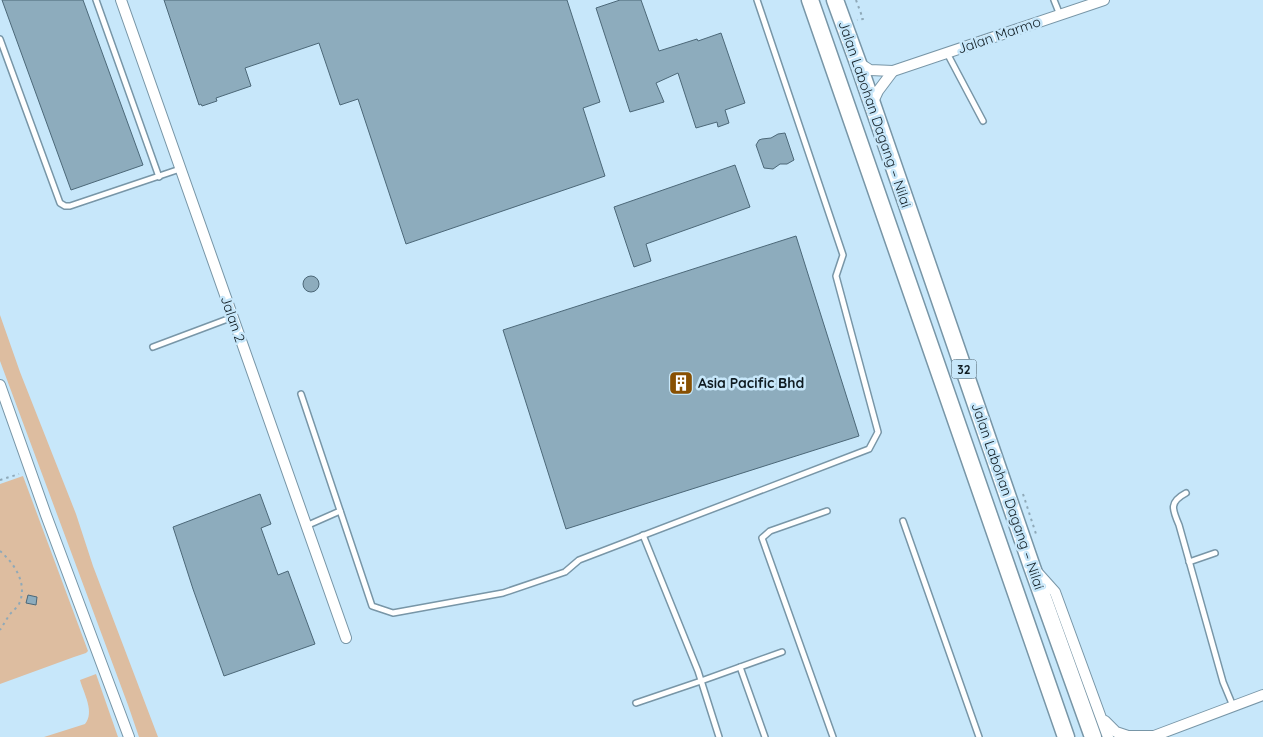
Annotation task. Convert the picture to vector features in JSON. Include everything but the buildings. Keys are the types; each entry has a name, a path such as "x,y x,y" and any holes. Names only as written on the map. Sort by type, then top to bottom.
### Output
{"main road":[{"name":"Jalan Labohan Dagang ‒ Nilai","path":"810,0 1066,737"},
{"name":"Jalan Labohan Dagang ‒ Nilai","path":"835,0 1092,737"}],"street":[{"name":"Jalan 2","path":"121,0 346,638"},
{"name":"Jalan Marmo","path":"893,71 1104,0"},
{"path":"858,63 870,70 893,71"},
{"path":"872,104 878,91 893,71"},
{"path":"0,385 129,737"},
{"path":"1032,567 1055,592 1108,737"},
{"path":"1101,716 1116,732 1128,736 1153,736 1263,695"}],"lane":[{"path":"96,0 159,177"},
{"path":"301,394 372,606 392,614 503,593 565,572 579,560 869,449 878,432 836,276 844,254 757,0"},
{"path":"1054,0 1060,15"},
{"path":"0,39 60,203 70,206 181,169"},
{"path":"947,53 983,121"},
{"path":"153,347 233,317"},
{"path":"1186,493 1178,497 1174,504 1174,512 1223,682 1233,706"},
{"path":"827,510 770,531 762,538 834,737"},
{"path":"306,526 340,511"},
{"path":"903,521 979,737"},
{"path":"643,535 702,681 719,737"},
{"path":"1189,562 1215,554"},
{"path":"636,703 782,652"},
{"path":"740,667 765,737"}],"path":[{"path":"856,0 863,19"},
{"path":"0,480 31,470"},
{"path":"0,551 17,569 22,594 18,605 0,630"}],"shaded area":[{"path":"0,315 158,737 139,737 0,361"},
{"path":"23,476 88,651 0,684 0,484"},
{"path":"96,674 118,737 44,737 85,724 88,719 89,708 80,680"}],"place":[{"name":"Asia Pacific Bhd","path":"681,383"}]}
